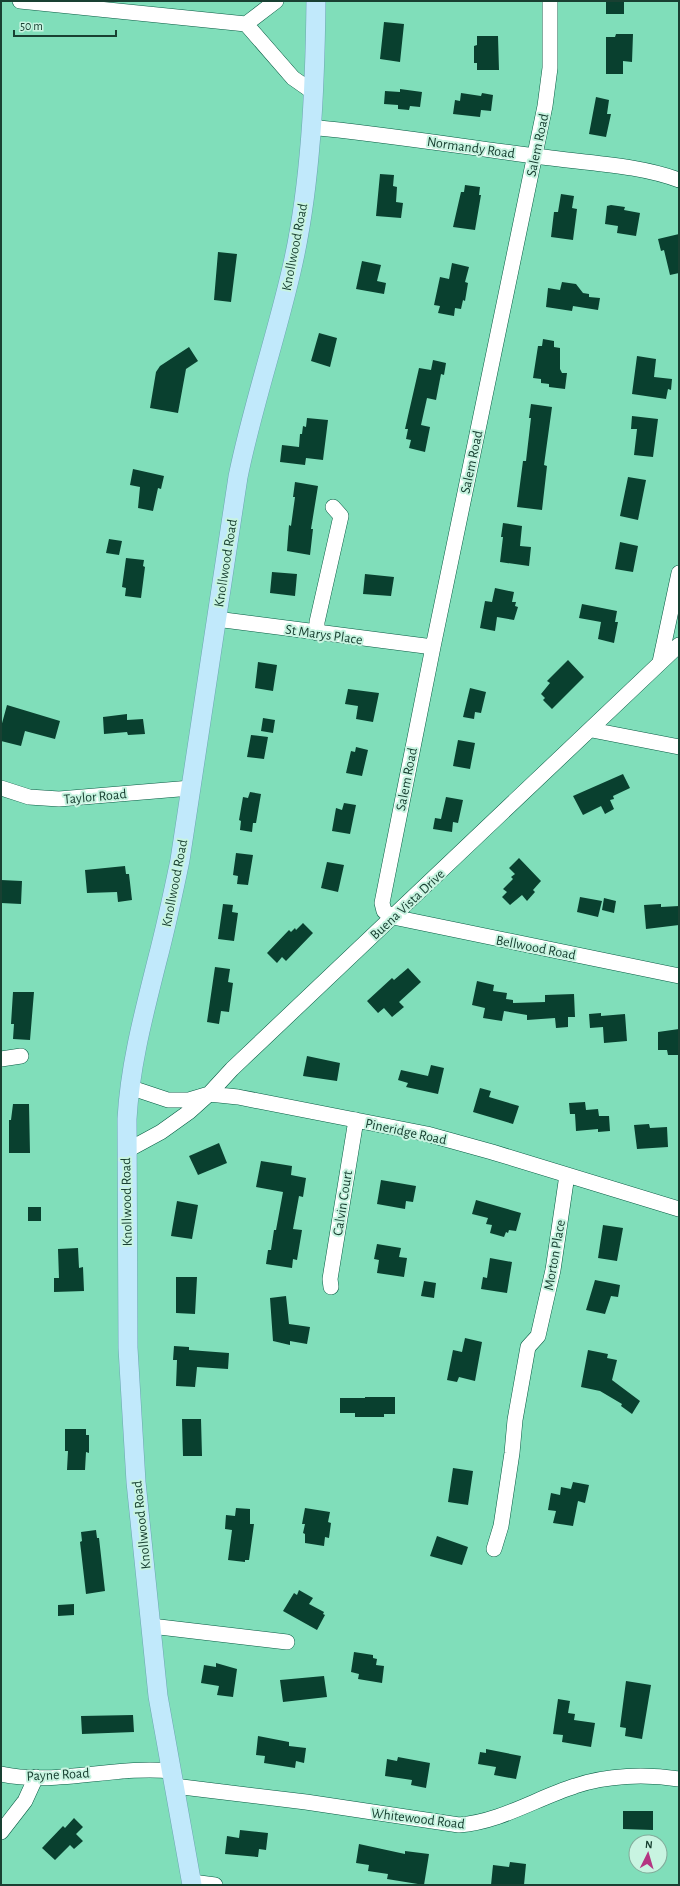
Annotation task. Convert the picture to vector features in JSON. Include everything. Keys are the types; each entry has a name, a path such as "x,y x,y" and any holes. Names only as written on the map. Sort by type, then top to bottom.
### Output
{"main road":[{"name":"Knollwood Road","path":"192,1884 158,1696 136,1482 130,1393 126,1151 129,1087 138,1039 168,919 180,860 238,477 250,424 291,272 300,229 310,127 316,1"}],"street":[{"path":"20,1 246,24 293,78 312,92"},
{"path":"246,24 276,1"},
{"name":"Salem Road","path":"394,916 384,911 382,903 534,156 550,68 550,1"},
{"name":"Normandy Road","path":"310,127 378,134 534,156 636,168 660,173 679,180"},
{"path":"317,633 316,622 341,516 333,507"},
{"path":"660,662 679,573"},
{"name":"St Marys Place","path":"216,619 433,647"},
{"name":"Buena Vista Drive","path":"126,1151 161,1132 209,1094 232,1069 592,730 679,645"},
{"path":"592,730 679,747"},
{"name":"Taylor Road","path":"1,788 29,797 59,800 191,788"},
{"name":"Bellwood Road","path":"394,916 679,976"},
{"path":"1,1059 20,1056"},
{"name":"Pineridge Road","path":"129,1087 168,1100 189,1100 209,1094 238,1097 427,1134 679,1209"},
{"name":"Calvin Court","path":"331,1287 330,1279 356,1120"},
{"name":"Morton Place","path":"494,1549 501,1526 512,1453 515,1420 528,1347 538,1336 553,1270 568,1175"},
{"path":"151,1626 287,1642"},
{"name":"Payne Road","path":"1,1774 36,1778 115,1771 173,1779"},
{"name":"Whitewood Road","path":"173,1779 306,1802 460,1825 480,1824 575,1786 600,1779 637,1777 679,1779"},
{"path":"1,1832 25,1801 36,1778"},
{"path":"192,1884 215,1885"}],"building":[{"path":"606,1 624,1 624,14 606,14"},
{"path":"384,22 404,24 400,62 380,59"},
{"path":"616,34 633,34 632,62 623,61 623,74 606,74 606,37 615,37"},
{"path":"477,36 498,36 499,70 477,70 477,63 474,63 474,46 477,45"},
{"path":"400,89 422,92 420,107 410,106 409,110 398,109 398,105 384,104 385,91 400,92"},
{"path":"461,93 481,96 482,93 493,95 491,111 481,110 480,117 453,114 455,100 460,101"},
{"path":"596,97 609,100 607,114 611,114 606,137 589,134"},
{"path":"380,174 394,175 393,186 397,187 396,202 403,203 401,218 376,216"},
{"path":"465,185 480,187 479,195 481,195 475,230 453,227 461,192 464,192"},
{"path":"561,194 574,196 572,208 577,209 573,240 551,237 554,212 558,212"},
{"path":"611,205 625,207 624,210 640,213 636,236 617,233 618,226 605,224 607,206"},
{"path":"679,234 679,273 670,275 664,250 661,251 658,239"},
{"path":"218,252 237,254 231,302 214,300"},
{"path":"362,261 381,265 377,281 386,283 384,294 356,289"},
{"path":"452,263 469,267 465,282 468,283 465,301 463,300 461,309 455,308 454,316 438,313 440,306 434,305 440,277 449,279"},
{"path":"562,282 576,284 583,293 589,294 589,297 600,298 598,310 573,306 572,311 546,307 548,288 560,290"},
{"path":"319,333 337,338 330,367 311,361"},
{"path":"543,339 554,341 554,347 560,348 560,369 562,373 567,373 565,389 549,387 549,384 541,383 541,379 533,378 538,346 542,346"},
{"path":"189,347 198,361 186,369 178,413 150,408 156,372 160,366"},
{"path":"637,356 656,359 654,377 672,379 671,390 668,389 666,399 632,394"},
{"path":"433,360 446,363 444,375 441,374 436,400 427,398 421,425 430,427 425,452 409,448 411,440 406,439 408,429 405,429 419,368 431,370"},
{"path":"531,404 552,407 544,465 547,466 542,510 517,507 523,461 526,461 531,418 529,418"},
{"path":"632,416 658,419 653,457 634,455 637,429 631,429"},
{"path":"307,418 328,420 323,460 306,458 305,465 280,462 282,445 299,447 300,434 302,434 303,426 306,427"},
{"path":"133,469 164,476 161,489 158,488 153,511 138,508 140,487 130,485"},
{"path":"628,477 646,480 638,520 620,516"},
{"path":"295,482 318,486 311,529 313,529 310,555 287,551 289,525 291,526 295,497 293,497"},
{"path":"503,523 522,526 520,546 531,547 529,566 500,562"},
{"path":"109,539 122,541 119,555 106,553"},
{"path":"620,542 638,546 633,572 615,569"},
{"path":"126,558 144,560 143,566 145,567 141,598 125,596 126,588 122,587"},
{"path":"272,572 297,574 295,596 270,593"},
{"path":"365,574 394,577 391,596 363,594"},
{"path":"495,588 514,592 512,602 516,602 515,606 518,607 514,620 497,617 495,631 480,628 485,601 492,602"},
{"path":"582,604 617,611 615,622 618,622 614,643 598,639 601,622 579,618"},
{"path":"568,660 584,677 552,709 543,700 545,698 541,694 550,683 547,681"},
{"path":"258,662 277,665 273,691 255,688"},
{"path":"470,688 486,692 481,713 475,712 474,719 463,717"},
{"path":"348,689 379,693 373,722 356,719 358,706 345,704"},
{"path":"7,705 60,721 55,739 25,731 21,746 1,741 1,727"},
{"path":"127,714 127,720 143,719 145,734 128,735 127,732 104,734 103,717"},
{"path":"263,718 275,720 273,733 261,731"},
{"path":"251,735 268,737 264,759 247,757"},
{"path":"458,740 475,743 470,769 453,766"},
{"path":"356,747 368,750 362,776 346,773 351,751 355,752"},
{"path":"623,774 630,788 613,796 614,799 610,800 614,809 605,814 601,806 583,815 573,796"},
{"path":"250,792 261,794 256,823 253,823 252,832 240,830 241,821 239,820 243,797 248,798"},
{"path":"446,797 463,800 458,823 453,822 452,832 433,829 435,818 441,819"},
{"path":"344,803 356,805 350,834 332,831 336,808 342,810"},
{"path":"236,853 253,855 248,885 237,884 238,876 233,875"},
{"path":"519,858 541,881 533,890 535,892 527,901 522,895 510,905 502,897 507,892 503,889 513,879 511,877 515,874 509,868"},
{"path":"327,862 344,865 338,892 321,888"},
{"path":"125,866 126,874 129,874 132,900 118,902 117,892 87,893 85,870"},
{"path":"1,880 22,881 21,904 1,903"},
{"path":"580,897 602,901 598,917 577,912"},
{"path":"604,898 616,901 614,913 602,910"},
{"path":"223,904 233,905 232,912 238,913 234,941 218,939"},
{"path":"661,904 661,907 679,906 679,925 646,929 644,905"},
{"path":"303,923 313,933 286,961 282,957 277,963 267,953 289,930 291,932 295,928 296,930"},
{"path":"215,967 230,969 228,982 233,983 229,1012 221,1011 219,1024 207,1022"},
{"path":"408,968 421,982 399,1002 404,1007 392,1017 384,1008 378,1013 367,1001 392,978 394,980"},
{"path":"477,981 494,985 493,991 507,993 506,999 513,1000 513,1003 545,1002 545,995 574,994 575,1017 568,1017 568,1027 556,1028 555,1018 527,1020 527,1015 504,1011 502,1021 483,1018 485,1008 472,1005"},
{"path":"13,992 34,992 30,1040 13,1039 14,1024 11,1024"},
{"path":"601,1013 601,1016 625,1014 627,1041 604,1043 603,1027 590,1028 589,1014"},
{"path":"679,1029 679,1055 668,1055 667,1050 658,1050 658,1032"},
{"path":"307,1056 340,1063 337,1081 303,1076"},
{"path":"431,1065 444,1068 438,1094 406,1087 408,1083 398,1080 401,1070 428,1076"},
{"path":"480,1088 491,1091 489,1097 519,1106 513,1124 473,1112"},
{"path":"585,1102 586,1110 598,1109 599,1116 609,1116 610,1131 598,1132 598,1129 576,1131 575,1114 570,1114 569,1103"},
{"path":"13,1104 29,1104 30,1153 9,1153 9,1120 11,1120"},
{"path":"649,1124 650,1128 667,1127 668,1147 637,1149 634,1125"},
{"path":"219,1143 227,1163 198,1175 189,1156"},
{"path":"261,1161 292,1166 291,1175 306,1178 303,1197 299,1196 293,1229 302,1230 297,1260 293,1259 292,1268 266,1264 268,1250 271,1250 274,1230 276,1230 283,1192 256,1187"},
{"path":"381,1180 416,1186 413,1202 406,1201 405,1209 377,1204"},
{"path":"476,1200 521,1213 516,1231 509,1230 508,1233 506,1232 504,1237 490,1233 492,1225 486,1224 488,1218 472,1214"},
{"path":"177,1201 198,1205 192,1239 171,1236"},
{"path":"28,1207 41,1207 41,1221 28,1221"},
{"path":"603,1225 623,1228 617,1261 598,1258"},
{"path":"377,1244 401,1248 399,1257 407,1258 404,1277 377,1273 379,1260 374,1259"},
{"path":"78,1248 79,1268 83,1267 84,1291 54,1292 54,1278 59,1278 58,1249"},
{"path":"490,1258 512,1262 507,1293 481,1289 483,1277 487,1278"},
{"path":"176,1277 197,1277 195,1314 176,1313"},
{"path":"595,1280 620,1285 618,1297 611,1296 605,1314 586,1310"},
{"path":"424,1281 436,1283 434,1298 421,1296"},
{"path":"286,1296 289,1324 310,1327 307,1344 290,1341 290,1345 273,1341 270,1298"},
{"path":"465,1338 482,1342 475,1381 459,1377 457,1382 447,1380 453,1350 462,1352"},
{"path":"174,1346 189,1347 189,1350 229,1353 228,1369 197,1367 195,1387 176,1386 177,1360 173,1360"},
{"path":"588,1350 608,1354 607,1358 617,1360 612,1380 640,1401 632,1414 621,1406 622,1404 600,1391 581,1387"},
{"path":"395,1397 395,1414 384,1414 384,1417 355,1417 355,1413 340,1413 340,1398"},
{"path":"182,1419 201,1419 202,1456 183,1456"},
{"path":"65,1429 86,1429 86,1435 89,1435 89,1453 86,1452 85,1470 67,1470 68,1451 65,1451"},
{"path":"453,1468 473,1471 468,1505 448,1502"},
{"path":"573,1482 589,1485 585,1503 578,1501 573,1526 553,1523 556,1511 548,1510 551,1493 560,1495 561,1487 571,1489"},
{"path":"236,1508 250,1509 250,1524 254,1524 249,1560 245,1560 245,1562 228,1560 232,1530 225,1529 226,1515 235,1516"},
{"path":"305,1508 330,1512 328,1522 331,1523 329,1538 325,1537 324,1546 305,1543 305,1534 303,1533 305,1524 302,1524"},
{"path":"96,1530 97,1538 99,1538 105,1591 86,1594 80,1542 82,1541 81,1532"},
{"path":"437,1536 468,1547 462,1565 430,1556"},
{"path":"299,1590 313,1598 309,1604 324,1612 323,1614 325,1615 317,1630 283,1611 294,1593 297,1595"},
{"path":"74,1604 74,1615 58,1616 58,1605"},
{"path":"354,1652 373,1655 373,1658 377,1659 376,1665 384,1666 382,1683 358,1679 359,1674 351,1672"},
{"path":"216,1663 237,1669 233,1697 217,1695 219,1686 201,1683 204,1665 216,1667"},
{"path":"324,1676 327,1697 283,1702 280,1680"},
{"path":"626,1681 651,1685 642,1739 625,1736 626,1728 620,1727"},
{"path":"558,1699 570,1701 568,1713 575,1714 574,1720 595,1723 591,1747 562,1742 563,1735 553,1734"},
{"path":"133,1715 134,1732 82,1734 81,1716"},
{"path":"258,1736 289,1742 289,1746 306,1748 304,1763 296,1761 295,1768 264,1763 265,1756 256,1755"},
{"path":"486,1749 521,1756 516,1779 494,1775 496,1767 478,1764 480,1752 486,1753"},
{"path":"398,1757 430,1763 426,1788 411,1785 412,1780 385,1776 387,1759 397,1761"},
{"path":"623,1811 653,1811 653,1830 623,1829"},
{"path":"74,1818 83,1827 76,1834 83,1841 74,1849 70,1845 55,1860 42,1848 63,1826 65,1828"},
{"path":"240,1830 268,1833 266,1850 259,1849 258,1857 225,1854 227,1836 239,1838"},
{"path":"359,1844 405,1854 405,1851 429,1854 424,1885 387,1879 388,1874 368,1871 369,1865 356,1863"},
{"path":"510,1862 526,1864 524,1885 491,1885 493,1865 509,1867"}]}
